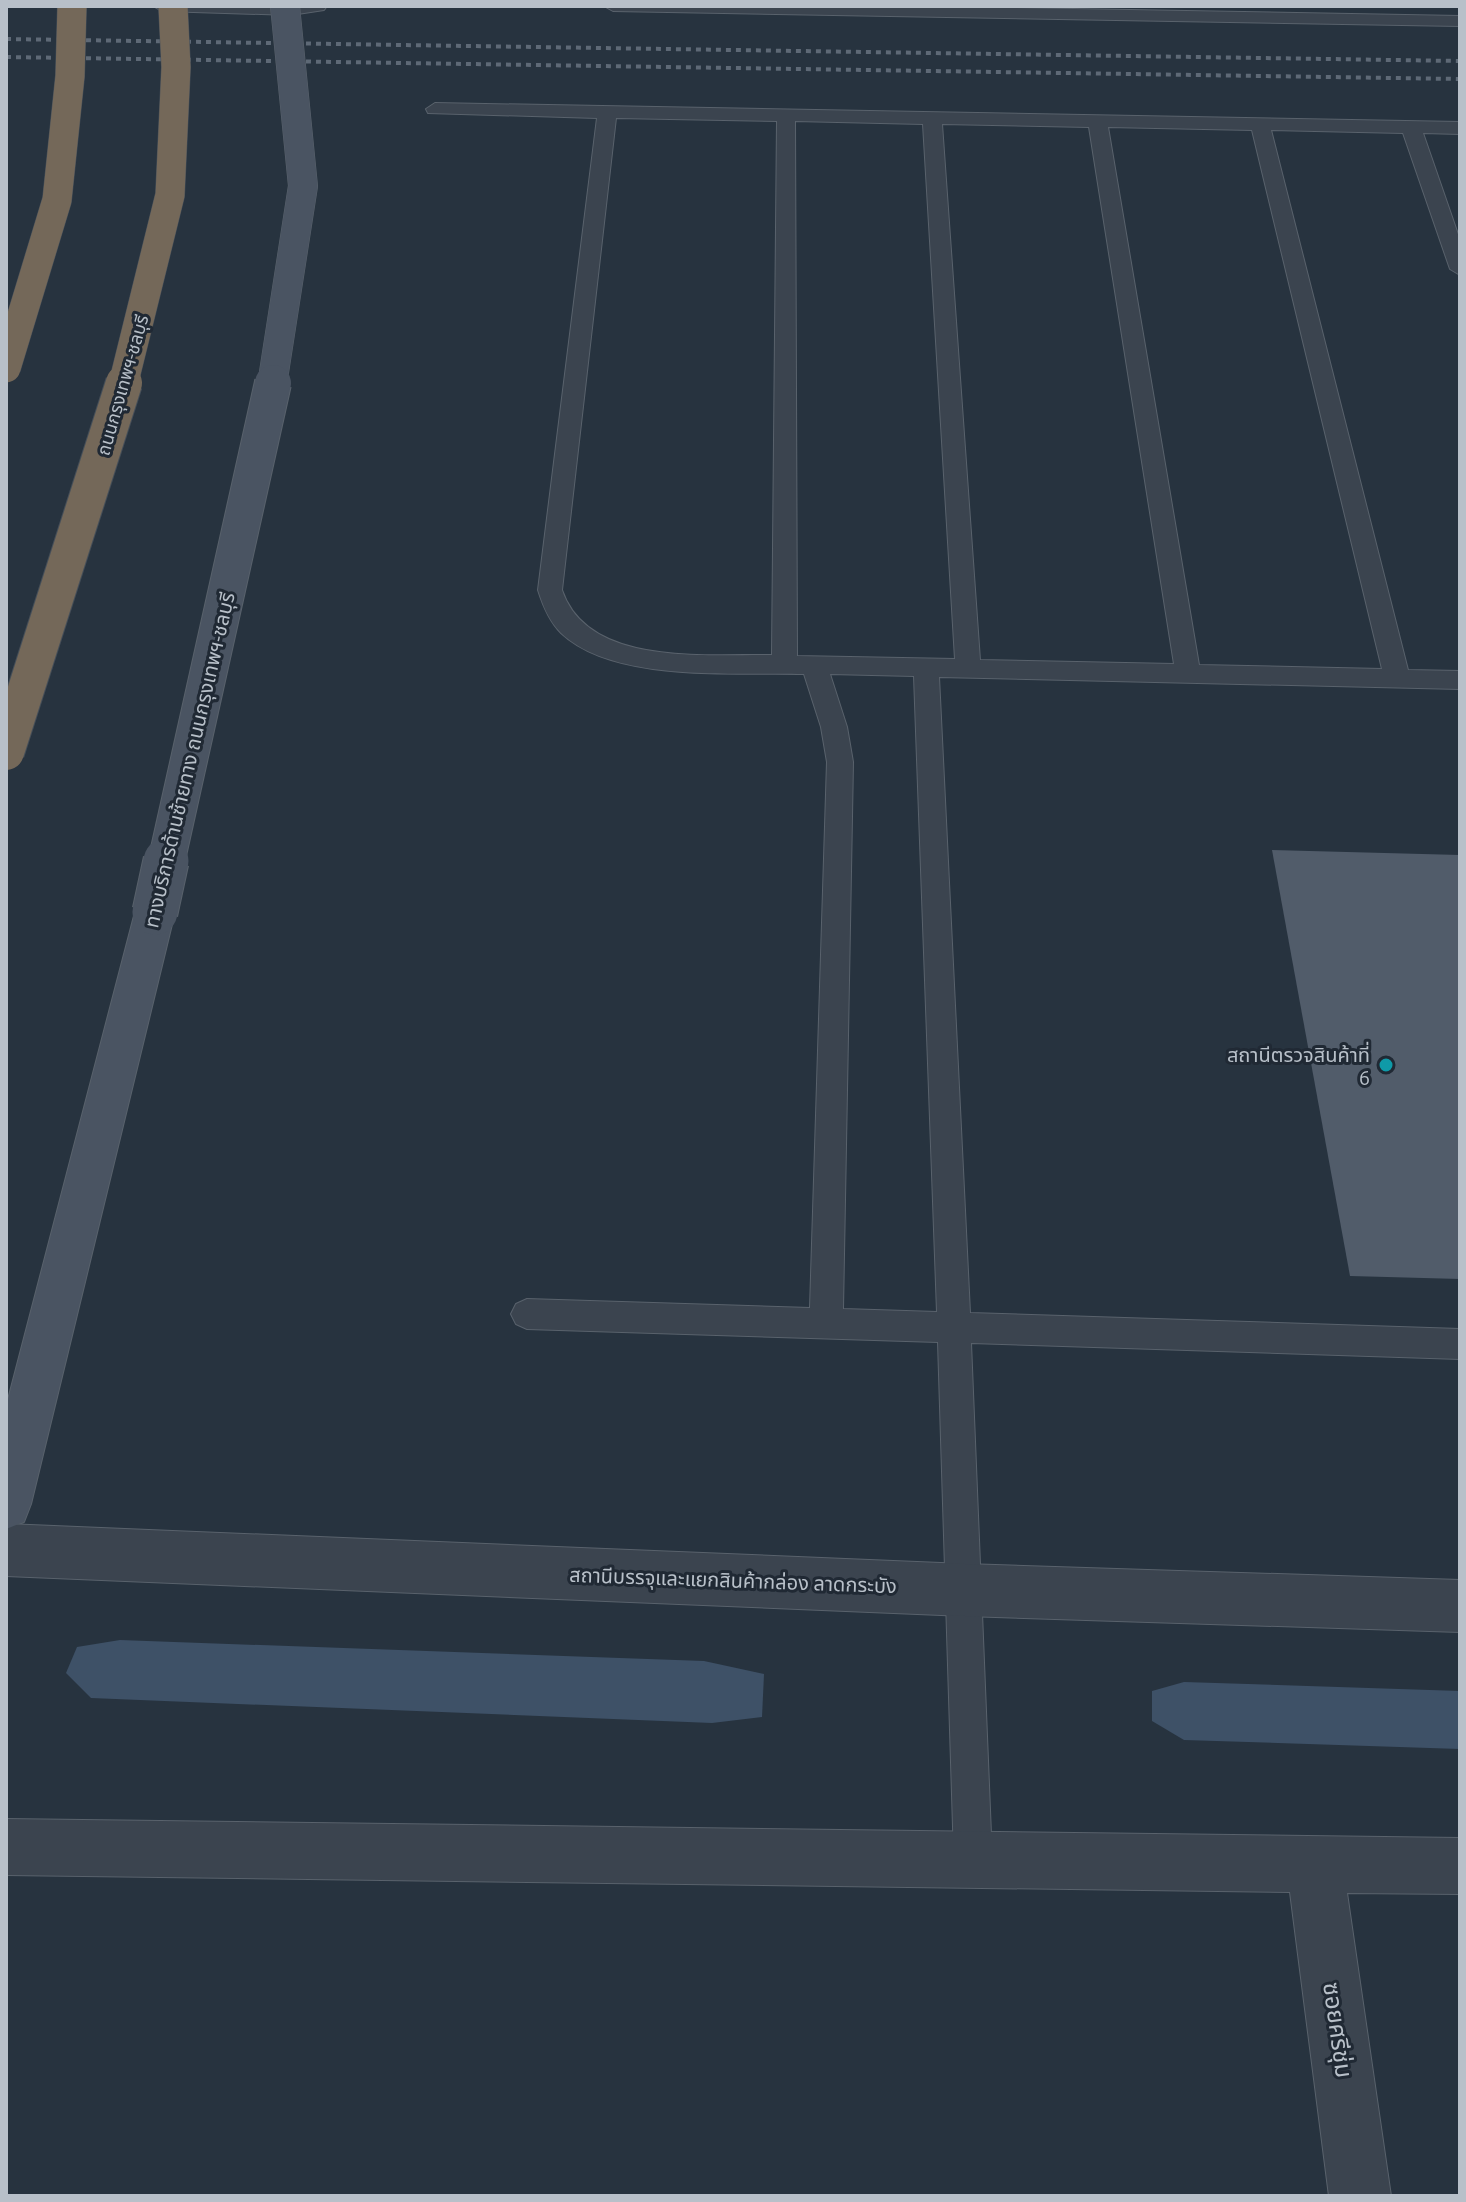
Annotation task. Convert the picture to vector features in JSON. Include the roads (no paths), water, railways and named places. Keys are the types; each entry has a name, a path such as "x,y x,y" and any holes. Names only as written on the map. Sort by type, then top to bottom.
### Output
{"highway":[{"path":"6,368 57,200 70,76 72,6"},
{"name":"ถนนกรุงเทพฯ-ชลบุรี","path":"6,752 134,351 170,195 176,67 173,6"}],"main road":[{"name":"ทางบริการด้านซ้ายทาง ถนนกรุงเทพฯ-ชลบุรี","path":"6,1504 155,912 282,334 303,186 285,6"}],"street":[{"name":"สถานีบรรจุและแยกสินค้ากล่อง ลาดกระบัง","path":"6,1550 965,1590 1460,1606"},
{"path":"6,1847 1460,1866"},
{"name":"ซอยศรีชุ่ม","path":"1315,1864 1360,2196"}],"lane":[{"path":"162,6 291,10 318,6"},
{"path":"613,6 1460,21"},
{"path":"435,109 1460,128"},
{"path":"607,112 550,590 553,608 562,623 578,634 616,652 639,658 682,662 1460,680"},
{"path":"784,664 786,116"},
{"path":"932,118 968,668"},
{"path":"1098,121 1188,673"},
{"path":"1260,124 1397,678"},
{"path":"1411,127 1460,269"},
{"path":"814,665 834,727 840,762 826,1323"},
{"path":"926,667 965,1590 973,1859"},
{"path":"527,1314 1460,1344"}],"water":[{"path":"120,1640 704,1661 764,1674 762,1717 712,1723 91,1698 66,1673 77,1647"},
{"path":"1184,1682 1460,1691 1460,1749 1184,1740 1152,1721 1152,1691"}],"railway":[{"path":"6,39 1460,61"},
{"path":"6,57 1460,79"}],"place":[{"name":"สถานีตรวจสินค้าที่ 6","path":"1386,1065"}]}
